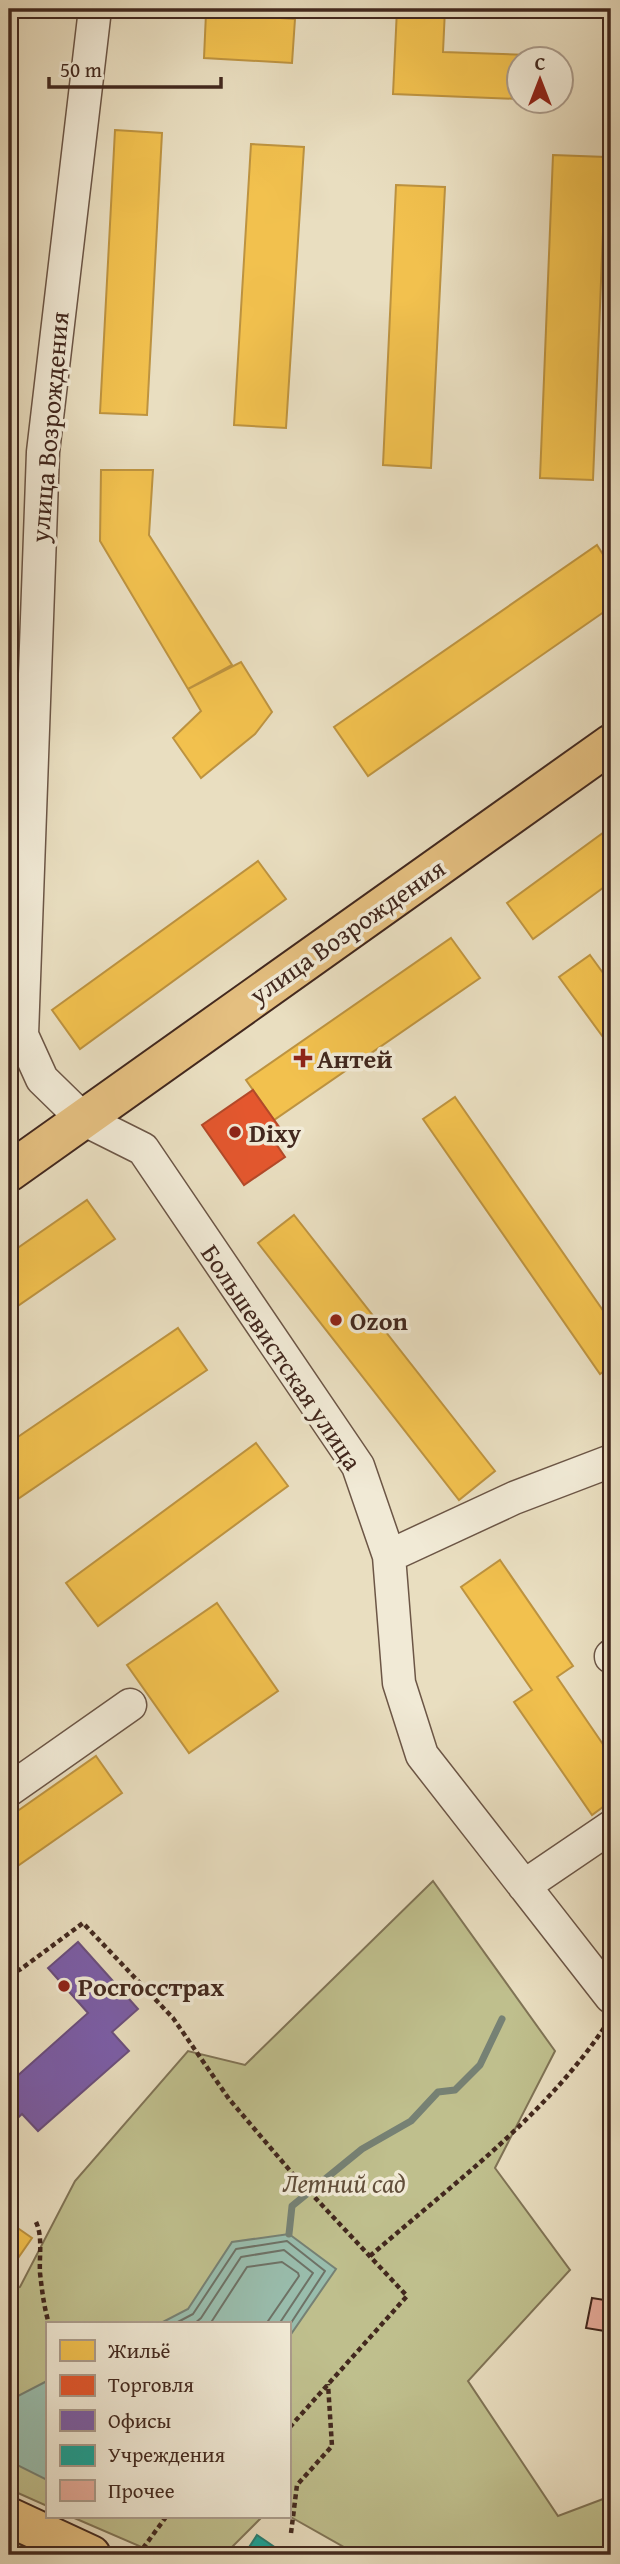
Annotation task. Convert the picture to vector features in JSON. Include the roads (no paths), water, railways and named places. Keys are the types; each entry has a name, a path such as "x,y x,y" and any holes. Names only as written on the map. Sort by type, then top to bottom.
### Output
{"main road":[{"name":"улица Возрождения","path":"9,1172 611,744"},
{"path":"9,2516 91,2555"}],"street":[{"name":"улица Возрождения","path":"83,1119 42,1079 22,1035 18,875 43,452 95,9"},
{"name":"Большевистская улица","path":"83,1119 143,1149 358,1466 388,1556 399,1683 422,1755 611,1997"},
{"path":"388,1556 514,1498 611,1461"},
{"path":"9,1790 130,1705"},
{"path":"524,1886 611,1827"}],"water":[{"path":"289,2234 336,2269 290,2336 290,2322 163,2322 188,2309 232,2242"},
{"path":"46,2382 46,2480 9,2461 9,2406 14,2398"}],"waterway":[{"path":"289,2234 292,2206 362,2149 411,2121 438,2092 455,2090 480,2065 502,2019"}],"place":[{"name":"Антей","path":"303,1058"},
{"name":"Dixy","path":"235,1132"},
{"name":"Ozon","path":"336,1320"},
{"name":"Росгосстрах","path":"64,1986"}],"park label":[{"name":"Летний сад","path":"344,2182"}]}
